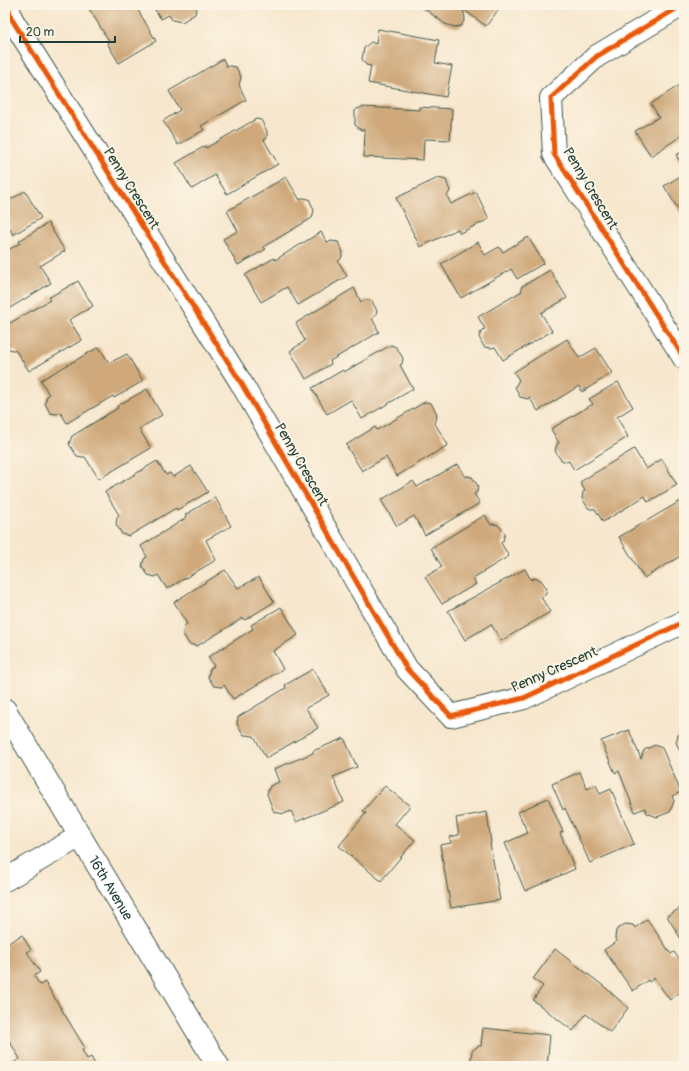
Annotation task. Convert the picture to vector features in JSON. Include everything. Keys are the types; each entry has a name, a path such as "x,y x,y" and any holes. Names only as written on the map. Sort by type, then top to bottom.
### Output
{"street":[{"name":"Penny Crescent","path":"8,5 11,18 240,381 407,669 451,716 524,698 684,622"},
{"name":"Penny Crescent","path":"682,5 597,56 551,98 554,154 684,358"},
{"name":"16th Avenue","path":"5,710 218,1066"},
{"path":"5,880 80,836"}],"building":[{"path":"91,5 135,5 156,41 119,63 107,43 109,41 88,7"},
{"path":"152,5 197,5 195,14 182,22 172,20 169,15 161,19"},
{"path":"420,5 502,5 486,26 463,9 465,18 464,21 461,26 455,27 445,24"},
{"path":"378,29 439,40 435,63 452,66 446,97 368,83 371,66 366,65 362,59 364,48 371,42 376,44"},
{"path":"223,59 227,67 236,67 241,77 239,85 246,100 201,126 204,130 178,145 163,121 180,110 169,91"},
{"path":"684,82 684,134 651,156 635,131 659,117 651,104"},
{"path":"362,107 419,110 419,107 452,109 450,140 424,139 423,160 364,157 365,130 361,130 355,125 355,110"},
{"path":"256,119 261,120 267,131 267,138 264,140 278,164 227,194 215,175 192,189 176,163 205,146 206,148"},
{"path":"684,151 684,168 676,155"},
{"path":"684,174 684,213 681,214 664,186"},
{"path":"286,177 300,200 303,198 309,199 314,210 312,218 263,247 266,249 238,265 223,239 238,231 227,211"},
{"path":"438,178 446,180 450,191 447,196 451,204 476,192 489,219 460,233 458,229 420,247 396,198"},
{"path":"25,191 41,218 13,235 8,225 5,227 5,203"},
{"path":"48,223 65,251 40,266 51,283 5,311 5,252 20,243 19,241"},
{"path":"321,232 328,243 331,241 338,242 343,252 341,259 338,261 347,276 298,305 287,287 261,302 245,275 274,258 275,260"},
{"path":"528,237 544,263 517,279 511,269 461,298 441,264 478,242 485,255 499,247 503,252"},
{"path":"550,270 567,298 541,313 552,331 503,360 495,347 484,347 479,337 482,330 485,329 478,317 522,291 521,287"},
{"path":"78,281 93,306 69,320 82,340 29,371 16,351 6,348 5,326 50,300 48,298"},
{"path":"354,288 361,302 365,300 372,301 377,311 375,316 372,318 379,332 330,361 331,364 306,379 290,351 305,341 296,323"},
{"path":"567,339 579,358 596,348 612,373 582,392 579,386 538,411 529,397 528,399 520,397 515,387 519,380 514,372"},
{"path":"391,345 396,347 403,358 402,364 400,365 413,389 362,419 351,400 327,414 312,388 343,370 344,372"},
{"path":"99,347 109,363 127,354 143,381 114,398 113,396 67,423 60,412 57,414 50,413 45,403 47,396 49,395 41,380"},
{"path":"618,382 633,407 617,417 628,437 574,470 569,461 567,462 561,460 555,451 557,444 559,443 551,429 593,404 589,399"},
{"path":"147,389 162,415 139,429 151,448 99,479 85,457 77,456 69,444 72,436 118,408 117,406"},
{"path":"425,402 431,403 437,414 436,421 434,422 448,445 397,476 386,457 362,471 346,445 375,427 377,430"},
{"path":"634,449 646,469 662,459 677,485 648,502 645,496 603,522 595,509 588,508 582,498 583,492 585,491 580,482"},
{"path":"157,461 166,475 170,473 173,477 191,466 208,492 177,510 176,508 129,536 122,534 116,524 117,517 119,515 105,492"},
{"path":"458,464 465,477 472,477 478,486 477,492 474,494 480,503 425,535 414,516 397,526 381,500 413,481 417,487"},
{"path":"215,497 231,526 206,540 216,560 167,589 158,575 155,577 148,575 142,566 144,559 147,557 141,546 186,518 185,515"},
{"path":"684,499 684,554 644,578 619,537"},
{"path":"485,515 491,525 498,525 505,533 501,543 509,556 473,578 476,584 442,604 425,577 442,567 431,548"},
{"path":"525,569 531,580 534,578 541,580 547,589 545,595 541,597 550,612 501,641 491,624 465,640 448,611"},
{"path":"225,570 238,588 259,577 274,602 245,620 243,618 197,646 189,644 183,634 184,626 187,624 174,602"},
{"path":"281,607 298,635 273,651 283,669 233,699 224,685 222,687 214,686 208,677 210,669 214,666 208,657 253,629 251,625"},
{"path":"313,669 329,695 306,708 318,728 266,758 254,736 244,735 237,724 238,717 286,688 285,685"},
{"path":"629,730 641,759 644,750 655,745 662,748 681,792 672,796 674,801 670,812 657,817 647,813 645,808 635,812 619,771 615,773 601,741"},
{"path":"684,732 684,761 676,742 678,735"},
{"path":"344,738 357,767 333,777 344,802 296,822 291,811 284,814 274,812 267,794 270,786 279,782 274,769"},
{"path":"580,772 587,789 596,785 600,794 611,789 634,844 590,863 565,808 563,810 552,784"},
{"path":"385,786 410,806 395,824 415,840 381,881 339,846 366,813 363,811"},
{"path":"548,798 563,832 560,833 575,869 525,891 505,843 528,833 518,812"},
{"path":"487,812 490,843 500,900 451,908 440,845 451,843 450,837 459,835 456,818"},
{"path":"684,906 684,944 667,916"},
{"path":"647,919 671,954 674,952 684,966 684,989 670,1000 654,978 649,982 648,980 633,991 604,950 617,941 615,938 616,930 625,924 633,925 635,928"},
{"path":"22,935 31,950 27,952 40,972 34,976 40,985 45,982 85,1048 82,1050 87,1059 91,1057 96,1066 8,1066 20,1059 6,1035 5,1036 5,945"},
{"path":"555,949 606,988 628,1008 610,1032 586,1014 573,1031 533,1000 543,986 533,979"},
{"path":"483,1028 550,1035 547,1066 470,1066 472,1051 478,1046 481,1046"}],"cycle path":[{"path":"8,5 11,18 240,381 407,669 451,716 524,698 684,622"},
{"path":"682,5 597,56 551,98 554,154 684,358"}]}
